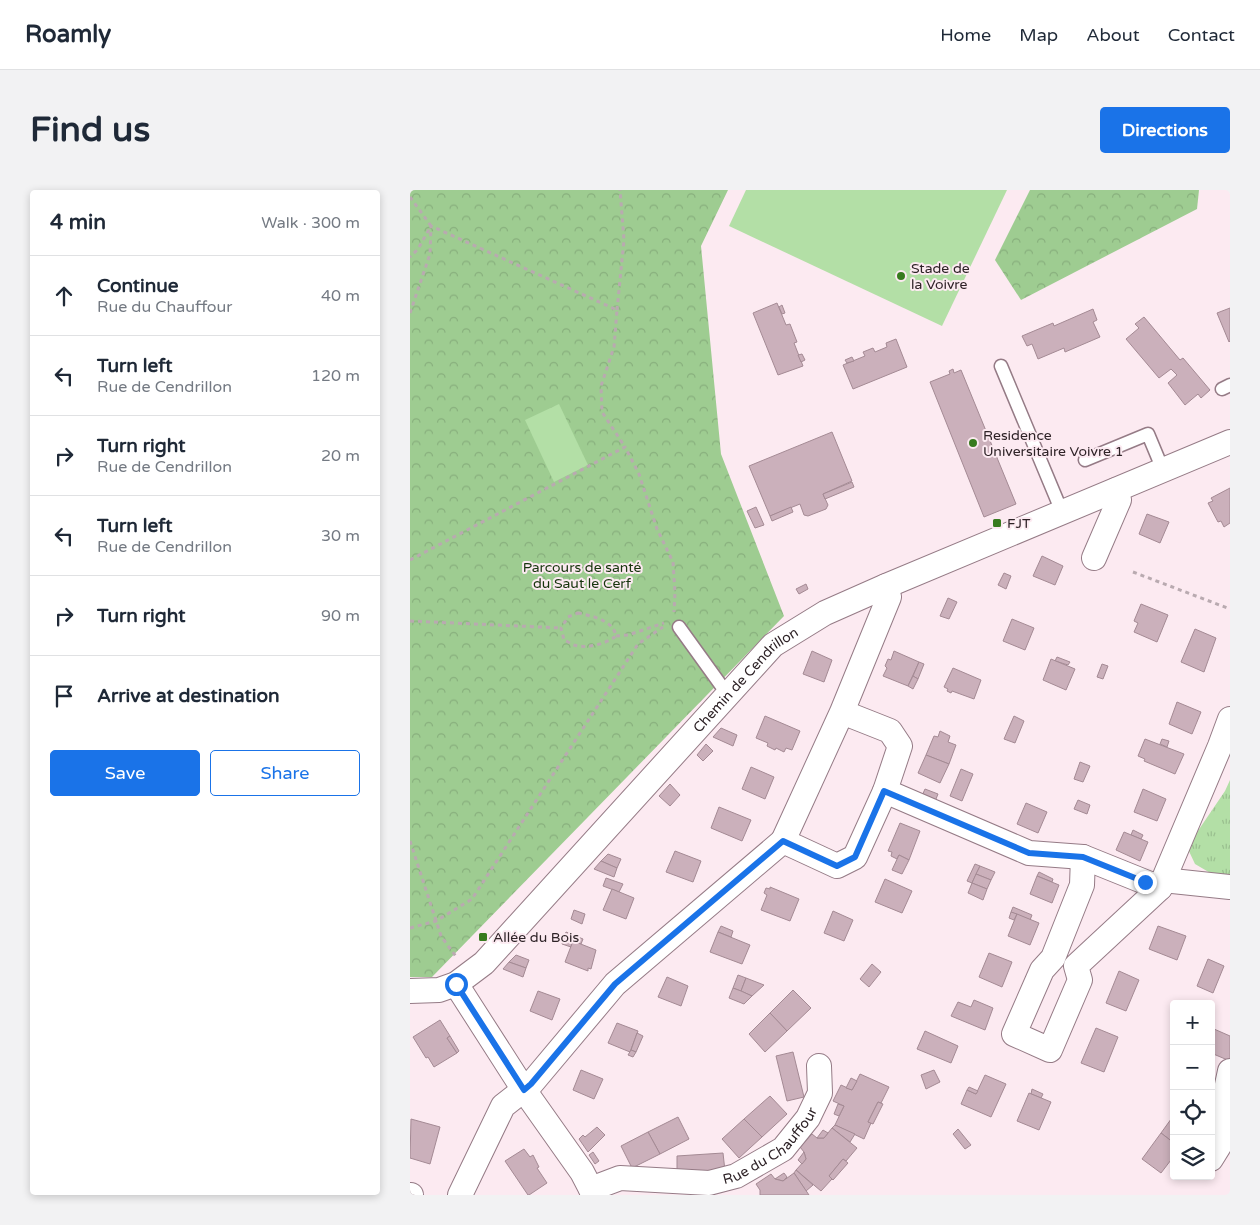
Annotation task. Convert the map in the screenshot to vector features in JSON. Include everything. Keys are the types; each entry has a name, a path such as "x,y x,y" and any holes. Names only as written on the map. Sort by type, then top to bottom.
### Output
{"street":[{"name":"Chemin de Cendrillon","path":"462,979 484,963 773,645 825,613 1230,442"},
{"path":"1094,558 1119,500 1116,490"},
{"path":"460,1195 503,1106 531,1084 615,984 783,841 842,712 889,597 886,586"},
{"path":"783,841 837,866 855,857 884,791 900,746 890,731 842,712"},
{"path":"1076,966 1161,884 1225,748 1230,719"},
{"path":"884,791 1029,853 1083,857 1161,884 1230,887"},
{"path":"1076,966 1080,980 1050,1050 1014,1034 1042,970 1053,958 1082,886 1083,857"},
{"path":"1053,958 1076,966"},
{"path":"410,991 439,990 462,979"},
{"name":"Rue du Chauffour","path":"462,979 524,1090 582,1172 592,1192 620,1178 710,1183 736,1176 783,1149 808,1118 820,1094 819,1066"},
{"path":"1215,1153 1229,1134 1224,1099 1230,1070"}],"lane":[{"path":"1001,366 1062,512"},
{"path":"1085,460 1148,434 1163,470"},
{"path":"677,623 728,694"}],"path":[{"path":"620,190 624,240 614,347 601,386 602,412 625,448 638,474 657,529 673,562 677,623"},
{"path":"410,197 431,226 617,310"},
{"path":"410,257 418,249 431,226"},
{"path":"410,313 430,254 431,226"},
{"path":"410,560 625,448"},
{"path":"1133,572 1230,609"},
{"path":"616,636 615,629 607,622 578,613 568,617 561,628 564,640 574,645 587,646 610,641 616,636 628,635 677,623"},
{"path":"410,621 561,628"},
{"path":"410,928 436,921 472,899 638,644 677,623"},
{"path":"410,841 441,936 462,979"}],"green space":[{"name":"Parcours de santé du Saut le Cerf","path":"410,190 728,190 701,246 721,454 784,616 432,977 410,977"},
{"name":"Stade de la Voivre","path":"746,190 1007,190 942,326 729,226"},
{"path":"1030,190 1199,190 1197,209 1021,300 995,260"},
{"path":"559,404 588,465 554,482 525,420"},
{"path":"1230,780 1230,881 1224,881 1195,864 1187,847 1225,791"}],"building":[{"path":"777,303 786,325 790,324 797,342 794,343 803,366 778,375 753,313"},
{"path":"782,305 785,313 782,314 779,307"},
{"path":"1230,308 1230,341 1229,342 1217,313"},
{"path":"1093,309 1097,320 1093,322 1100,337 1065,352 1064,348 1038,359 1032,344 1027,346 1022,336 1053,323 1054,326"},
{"path":"1144,317 1180,360 1183,358 1210,390 1201,398 1198,394 1185,405 1168,383 1177,375 1171,369 1159,378 1126,339 1139,328 1135,324"},
{"path":"896,339 907,367 853,389 843,365 865,356 863,352 873,348 875,352 887,347 886,343"},
{"path":"802,354 805,360 801,362 798,355"},
{"path":"852,357 854,361 847,363 845,360"},
{"name":"Residence Universitaire Voivre 1","path":"953,369 954,373 961,370 1016,504 984,517 930,382 950,374 949,371"},
{"path":"832,432 852,481 823,494 828,505 826,509 808,516 804,515 800,504 770,516 749,466"},
{"path":"852,482 854,487 825,499 823,494"},
{"path":"1230,488 1230,523 1224,527 1221,521 1218,522 1208,503 1213,501 1211,498"},
{"path":"756,507 764,525 755,528 747,511"},
{"path":"791,507 793,512 772,521 770,516"},
{"path":"1147,514 1169,522 1160,543 1139,534"},
{"path":"1042,556 1063,566 1055,585 1033,576"},
{"path":"1004,573 1011,576 1006,589 998,585"},
{"path":"806,584 808,589 799,594 796,589"},
{"path":"948,598 957,602 949,619 940,616"},
{"path":"1141,604 1168,615 1157,642 1134,632 1138,623 1134,621"},
{"path":"1012,619 1034,628 1025,650 1003,641"},
{"path":"1195,629 1216,638 1204,672 1181,662"},
{"path":"812,651 832,660 824,682 803,674"},
{"path":"894,651 919,662 908,686 883,676 887,668 885,666 888,659 891,660"},
{"path":"1057,657 1070,662 1068,665 1055,661"},
{"path":"1051,659 1075,669 1066,690 1043,680"},
{"path":"919,662 924,664 918,679 913,676"},
{"path":"1102,664 1108,666 1103,679 1097,677"},
{"path":"953,668 981,680 974,699 952,691 951,693 944,687"},
{"path":"913,676 918,679 913,689 908,686"},
{"path":"1177,702 1201,712 1192,734 1169,724"},
{"path":"765,716 800,731 792,750 786,748 784,752 776,748 775,750 767,746 768,743 756,738"},
{"path":"1014,716 1024,721 1015,743 1004,739"},
{"path":"721,728 737,735 733,746 713,737"},
{"path":"940,731 950,736 948,742 956,745 949,764 926,755 934,736 938,737"},
{"path":"1145,739 1184,754 1175,774 1144,761 1145,759 1138,756"},
{"path":"1162,739 1169,741 1167,747 1160,744"},
{"path":"706,744 713,751 703,761 697,755"},
{"path":"926,755 949,764 940,783 918,773"},
{"path":"1080,762 1090,766 1083,782 1074,779"},
{"path":"751,767 774,777 765,799 742,789"},
{"path":"961,769 973,774 962,801 950,796"},
{"path":"670,784 680,795 670,806 659,796"},
{"path":"925,789 938,794 934,804 921,798"},
{"path":"1143,789 1166,799 1157,821 1134,812"},
{"path":"1078,800 1090,805 1087,814 1074,809"},
{"path":"1026,803 1047,812 1038,833 1017,824"},
{"path":"719,807 751,820 742,841 711,828"},
{"path":"900,823 920,831 909,860 899,855 897,859 891,856 892,852 888,851"},
{"path":"1133,830 1143,835 1141,839 1131,835"},
{"path":"1124,832 1148,842 1140,861 1116,850"},
{"path":"675,851 701,861 693,882 666,872"},
{"path":"608,854 621,859 617,868 601,861"},
{"path":"899,855 909,860 902,874 892,870"},
{"path":"601,861 617,868 614,877 594,869"},
{"path":"975,864 980,866 972,883 967,881"},
{"path":"980,866 995,872 991,880 976,874"},
{"path":"1039,872 1053,879 1052,882 1037,876"},
{"path":"976,874 991,880 987,889 972,883"},
{"path":"1037,876 1059,885 1052,903 1030,894"},
{"path":"606,878 623,884 619,892 603,886"},
{"path":"885,879 912,891 902,913 875,902"},
{"path":"972,883 987,889 983,900 968,893"},
{"path":"770,887 799,899 790,921 761,910 767,895 764,893 766,888 770,889"},
{"path":"612,889 634,898 626,919 603,910"},
{"path":"1013,907 1032,915 1030,920 1011,912"},
{"path":"574,910 585,914 582,924 571,919"},
{"path":"833,911 853,920 844,941 824,933"},
{"path":"1011,912 1017,914 1014,920 1009,918"},
{"path":"1017,914 1039,923 1030,945 1008,936"},
{"path":"721,926 733,931 731,937 718,932"},
{"path":"1158,926 1186,936 1177,960 1149,949"},
{"path":"566,932 583,939 581,944 573,941 571,947 562,944"},
{"path":"718,932 750,945 742,964 710,952"},
{"path":"573,941 596,950 591,969 588,968 588,971 565,962"},
{"path":"989,953 1012,962 1002,987 979,977"},
{"path":"516,955 529,960 526,968 509,962"},
{"path":"1208,959 1224,966 1213,993 1197,986"},
{"path":"509,962 526,968 523,977 503,969"},
{"path":"872,964 881,972 869,987 860,979"},
{"path":"1119,971 1139,980 1126,1011 1106,1003"},
{"path":"738,975 746,978 741,991 733,988"},
{"path":"667,977 688,986 681,1006 658,997"},
{"path":"746,978 764,985 752,996 741,991"},
{"path":"733,988 752,996 744,1004 729,998"},
{"path":"793,990 811,1008 787,1031 770,1013"},
{"path":"538,991 560,999 552,1020 530,1011"},
{"path":"974,1000 993,1008 985,1030 951,1016 958,1002 971,1007"},
{"path":"770,1013 787,1031 765,1052 749,1034"},
{"path":"440,1020 450,1036 447,1038 457,1053 434,1067 413,1037"},
{"path":"617,1023 638,1031 630,1052 608,1043"},
{"path":"1096,1028 1118,1037 1104,1072 1081,1063"},
{"path":"1215,1029 1230,1036 1230,1061 1215,1055"},
{"path":"925,1031 958,1046 951,1063 917,1049"},
{"path":"637,1033 643,1036 636,1052 631,1050"},
{"path":"450,1036 459,1051 457,1053 447,1038"},
{"path":"631,1050 636,1052 633,1057 628,1055"},
{"path":"793,1052 804,1097 787,1101 776,1056"},
{"path":"581,1070 603,1079 594,1099 573,1090"},
{"path":"934,1070 940,1082 926,1089 921,1075"},
{"path":"860,1074 889,1087 881,1103 878,1102 868,1122 871,1123 864,1139 835,1125 844,1106 833,1101 841,1085 852,1090"},
{"path":"985,1075 1006,1084 991,1117 961,1104 967,1090 976,1094"},
{"path":"851,1078 857,1081 852,1090 846,1088"},
{"path":"969,1087 978,1091 976,1094 967,1090"},
{"path":"1032,1089 1043,1094 1041,1098 1031,1094"},
{"path":"1029,1093 1051,1102 1039,1130 1017,1121"},
{"path":"770,1096 787,1114 762,1137 744,1119"},
{"path":"878,1102 883,1104 873,1124 868,1122"},
{"path":"838,1104 844,1106 839,1116 834,1114"},
{"path":"678,1117 689,1139 660,1154 648,1132"},
{"path":"411,1119 440,1127 430,1164 410,1158"},
{"path":"744,1119 762,1137 739,1158 722,1139"},
{"path":"1170,1121 1170,1140 1161,1133"},
{"path":"835,1125 855,1134 850,1142 832,1128"},
{"path":"597,1127 605,1135 588,1152 579,1139 583,1135 585,1137"},
{"path":"832,1128 857,1148 846,1161 843,1159 829,1176 832,1179 821,1191 796,1170 806,1159 800,1147 812,1134 817,1138 824,1138"},
{"path":"958,1129 971,1145 965,1149 953,1134"},
{"path":"823,1130 828,1133 824,1138 817,1138"},
{"path":"648,1132 660,1154 632,1168 621,1146"},
{"path":"1161,1133 1170,1140 1170,1161 1161,1173 1142,1159"},
{"path":"524,1149 530,1157 533,1155 539,1167 537,1168 547,1183 529,1195 505,1161"},
{"path":"593,1152 599,1161 595,1164 589,1155"},
{"path":"804,1152 806,1159 802,1164 798,1160"},
{"path":"723,1153 725,1171 677,1173 677,1156"},
{"path":"843,1159 848,1163 833,1180 829,1176"},
{"path":"796,1170 813,1185 806,1191 794,1173"},
{"path":"784,1173 787,1177 783,1181 775,1179"},
{"path":"794,1173 809,1195 760,1195 760,1190 756,1184 771,1174 775,1179 783,1181"}],"place":[{"name":"Stade de la Voivre","path":"901,276"},
{"name":"Residence Universitaire Voivre 1","path":"973,443"},
{"name":"FJT","path":"997,523"},
{"name":"Allée du Bois","path":"483,937"}],"route":[{"path":"456,984 524,1090 615,984 783,841 837,866 855,857 884,791 1029,853 1083,857 1145,882"}]}
